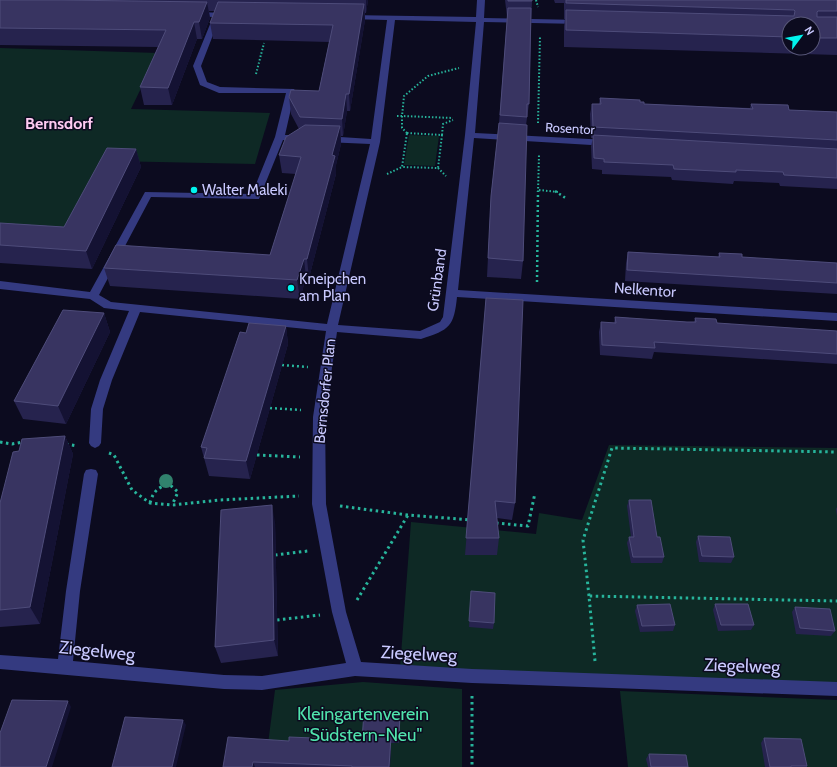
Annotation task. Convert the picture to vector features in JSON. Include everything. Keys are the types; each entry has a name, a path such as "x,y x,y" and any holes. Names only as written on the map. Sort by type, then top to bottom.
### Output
{"street":[{"name":"Grünband","path":"332,328 421,335 444,325 449,318 470,135 481,0"},
{"path":"186,14 241,15"},
{"path":"93,296 148,194 256,197 280,137 291,90 219,90 203,83 197,66 217,14"},
{"path":"344,17 588,23"},
{"path":"332,328 375,142 391,18"},
{"name":"Rosentor","path":"470,135 618,144"},
{"path":"280,137 375,142"},
{"name":"Bernsdorfer Plan","path":"0,285 93,296 108,305 332,328 319,416 319,499 341,619 355,669"},
{"name":"Nelkentor","path":"452,294 837,317"},
{"path":"95,443 97,410 106,380 136,308"},
{"path":"65,666 74,584 91,474"},
{"name":"Ziegelweg","path":"0,662 65,666 224,682 262,684 355,669 472,676 837,689"}],"path":[{"path":"532,139 532,127 538,123 540,33"},
{"path":"252,90 264,43"},
{"path":"402,167 406,133 402,128 404,96 428,76 476,63"},
{"path":"365,185 402,167 438,168 443,124 458,118 402,116"},
{"path":"406,133 442,135"},
{"path":"537,298 539,162"},
{"path":"538,190 557,191 567,199"},
{"path":"282,365 291,366"},
{"path":"270,408 282,409"},
{"path":"0,442 12,444 25,442"},
{"path":"59,443 81,447"},
{"path":"598,680 583,540 612,448 837,452"},
{"path":"108,453 114,455 132,490 150,503 172,505 220,500 319,499 408,515 476,521"},
{"path":"257,454 318,458"},
{"path":"150,503 152,494 157,488 164,485 170,485 178,492 172,505"},
{"path":"490,522 528,526 535,493"},
{"path":"277,620 341,619 408,515"},
{"path":"275,556 292,553"},
{"path":"588,596 837,601"},
{"path":"472,676 472,767"}],"green space":[{"path":"0,48 158,53 131,109 270,113 255,164 109,161 63,239 0,235"},
{"path":"409,135 439,136 435,166 404,165"},
{"path":"609,445 837,448 837,683 400,668 411,522 536,534 539,513 582,520"},
{"name":"Kleingartenverein \"Südstern-Neu\"","path":"363,682 462,689 462,767 265,767 275,690"},
{"path":"620,691 837,700 837,767 628,767"}],"building":[{"path":"0,0 207,2 199,22 194,22 168,88 140,87 166,30 0,28"},
{"path":"532,0 532,1 508,1"},
{"path":"566,0 837,0 837,11 818,11 817,16 794,16 794,10 566,3"},
{"path":"218,2 364,4 349,94 346,94 342,119 300,117 289,97 291,90 319,91 333,25 210,23"},
{"path":"508,8 531,8 529,104 527,104 527,117 500,115"},
{"path":"566,10 794,16 781,16 781,37 566,30"},
{"path":"821,17 837,17 837,38 821,38"},
{"path":"600,98 640,100 640,102 644,102 644,104 753,109 751,104 788,105 789,110 837,112 837,140 593,127 592,104 601,104"},
{"path":"499,123 527,125 523,261 488,258 491,196"},
{"path":"305,125 340,126 332,155 335,156 307,259 304,259 297,280 104,268 116,245 270,255 301,157 279,155 286,137"},
{"path":"593,135 837,149 837,178 784,175 783,172 736,170 736,172 674,169 673,165 604,162 604,159 594,158"},
{"path":"107,148 136,149 86,251 0,245 0,223 64,227"},
{"path":"628,252 720,257 719,253 742,254 742,257 837,263 837,283 627,270"},
{"path":"486,298 523,300 515,503 495,501 499,538 466,538"},
{"path":"63,310 104,313 58,406 14,401"},
{"path":"615,317 687,322 696,322 695,318 716,319 717,323 837,331 837,354 654,342 655,348 602,345 601,322 616,323"},
{"path":"249,323 286,326 246,461 204,458 207,448 201,447 240,332 246,333"},
{"path":"65,436 30,607 0,610 0,503 13,452 19,451 22,439"},
{"path":"629,500 651,500 657,537 660,537 664,557 633,557 629,537 634,537"},
{"path":"272,505 274,640 215,647 221,510"},
{"path":"698,536 730,537 734,557 702,556"},
{"path":"471,591 495,593 494,623 469,621"},
{"path":"670,604 675,625 642,626 637,605"},
{"path":"715,604 748,604 754,625 721,625"},
{"path":"795,607 830,609 835,631 800,628"},
{"path":"12,700 68,701 46,767 0,767 0,733"},
{"path":"364,712 400,713 399,738 391,737 389,767 352,767 253,762 252,767 223,767 228,737 289,741 289,737 362,740"},
{"path":"125,717 183,720 172,767 112,767"},
{"path":"764,738 801,739 807,766 770,767"},
{"path":"649,754 686,755 688,767 651,767"}],"place":[{"name":"Walter Maleki","path":"194,190"},
{"name":"Kneipchen am Plan","path":"291,288"}],"district":[{"name":"Bernsdorf","path":"59,123"}]}
